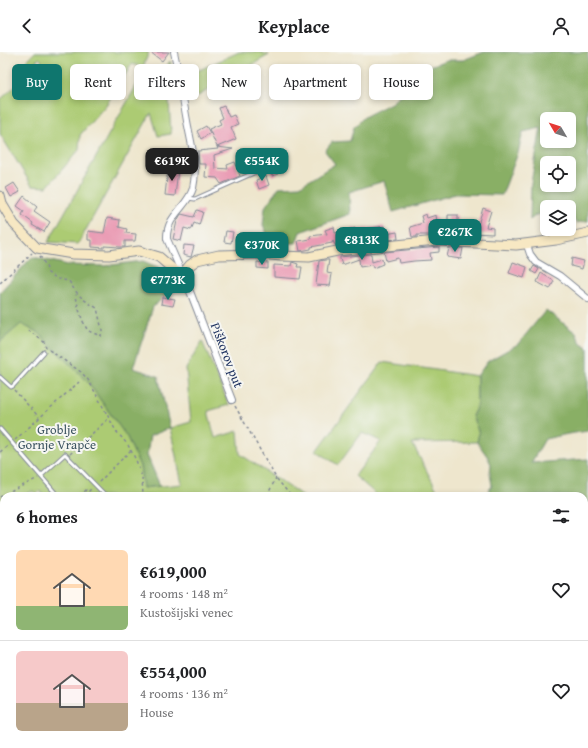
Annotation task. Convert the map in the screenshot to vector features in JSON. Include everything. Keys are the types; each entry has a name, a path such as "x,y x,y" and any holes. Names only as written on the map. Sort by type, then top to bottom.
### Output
{"street":[{"path":"174,52 194,159 193,188 188,198"},
{"path":"0,196 2,204 14,224 36,249 73,254 109,255 138,251 159,257 178,272 182,273 197,260 219,255 261,254 309,257 337,252 436,241 527,245 588,233"},
{"name":"Piškorov put","path":"188,198 171,220 167,232 168,242 182,273 232,400"},
{"path":"527,245 530,254 536,262 560,276 588,299"}],"lane":[{"path":"188,198 195,199 267,167"},
{"path":"0,377 11,387 44,352"},
{"path":"0,429 55,492"},
{"path":"41,476 64,454 68,456 102,492"}],"path":[{"path":"0,283 36,249 46,266 48,273 58,279 69,282 76,294 97,308 102,330 101,336 89,331 86,327 76,299 76,294"},
{"path":"28,330 44,342 46,349 81,372 89,382 116,431 131,450 136,460 142,477 143,492"},
{"path":"0,452 12,443 79,382"},
{"path":"12,386 39,417"},
{"path":"232,400 276,478 288,492"},
{"path":"68,456 109,418"},
{"path":"88,492 131,450"},
{"path":"11,492 36,480 41,476"},
{"path":"269,492 276,478"}],"green space":[{"path":"35,52 149,52 144,64 132,64 126,73 126,64 70,64 70,100 109,100 80,135 79,150 47,187 32,186 0,134 0,100 12,89 12,100 62,100 62,64 39,64 42,61 39,58 33,64 28,64 25,62"},
{"path":"239,52 259,52 269,55 253,64 213,64"},
{"path":"484,52 588,52 588,221 576,223 576,200 540,200 540,214 530,220 531,183 540,134 540,148 576,148 576,112 540,112 540,128 523,132 518,153 502,195 455,194 393,212 384,181 349,192 350,214 300,232 296,243 271,243 263,225 265,207 279,187 300,186 335,164 325,151 332,142 350,141 354,127 364,117 395,100 433,100 433,65 446,60 463,60"},
{"path":"207,67 207,91 199,95 199,70"},
{"path":"134,90 134,100 169,100 171,134 158,136 151,113 78,244 48,242"},
{"path":"31,258 38,258 68,265 104,266 143,261 158,267 178,284 153,307 133,368 158,376 170,428 150,436 147,455 160,486 143,488 140,466 127,437 87,381 39,333 21,324 0,342 0,292"},
{"path":"546,310 576,333 581,344 588,348 588,431 545,439 531,463 588,459 588,492 488,492 492,486 490,473 491,464 477,442 479,433 472,416 477,406 477,376 488,361 518,344"},
{"name":"Groblje Gornje Vrapče","path":"15,313 50,341 87,381 127,437 140,466 143,488 182,484 170,428 191,422 186,369 202,341 229,405 208,411 215,438 238,431 240,454 297,492 0,492 0,329"},
{"path":"382,362 477,376 477,406 472,416 479,433 477,442 412,443 438,492 373,492 355,476 381,441 362,433 338,465 317,451"}],"building":[{"path":"150,52 169,52 162,61"},
{"path":"224,106 229,117 234,115 238,124 231,127 236,139 217,147 209,129 221,124 219,120 223,118 219,108"},
{"path":"206,126 210,133 201,139 197,131"},
{"path":"217,147 233,149 214,155 215,168 228,169 227,165 235,162 240,176 221,184 217,178 205,177 206,164 199,164 198,151 218,149"},
{"path":"275,167 278,174 272,176 270,169"},
{"path":"168,169 178,170 175,196 165,195"},
{"path":"266,176 269,185 259,189 256,180"},
{"path":"14,183 20,192 11,197 6,188"},
{"path":"24,196 37,207 34,211 50,222 44,232 32,225 33,223 22,215 24,211 17,206"},
{"path":"483,208 491,211 486,227 493,228 493,234 471,233 471,235 442,235 442,232 433,235 417,235 417,237 412,237 410,227 423,223 421,216 426,214 427,218 436,215 437,222 448,222 448,215 458,215 458,225 478,225"},
{"path":"197,210 203,212 199,225 194,223 191,230 184,228 181,241 173,239 177,221 181,214 194,217"},
{"path":"107,218 120,220 119,227 127,229 126,233 136,234 135,241 125,241 125,247 92,247 92,240 88,240 88,231 104,233"},
{"path":"384,226 386,239 353,243 352,240 341,243 341,241 338,242 339,245 335,245 333,241 332,243 311,247 311,249 300,251 298,241 311,239 310,236 327,234 325,230 334,227 335,233 355,228 355,230"},
{"path":"226,231 233,232 231,243 224,242"},
{"path":"397,232 398,239 387,240 386,234"},
{"path":"184,245 194,246 191,257 183,255"},
{"path":"439,247 439,252 430,253 431,260 399,263 398,258 386,261 384,252"},
{"path":"449,248 463,248 461,259 447,257"},
{"path":"371,254 372,262 382,259 383,264 373,268 372,265 360,267 359,259 342,265 340,259 340,257"},
{"path":"572,258 584,261 582,269 571,266"},
{"path":"329,260 327,273 332,274 330,286 316,285 319,261"},
{"path":"257,262 268,263 268,269 257,268"},
{"path":"292,262 298,264 297,267 302,267 300,279 274,277 274,265 291,266"},
{"path":"513,262 527,267 524,278 509,273"},
{"path":"534,266 539,269 536,274 531,271"},
{"path":"541,273 554,281 550,289 537,282"},
{"path":"162,297 175,299 173,306 161,304"}]}
